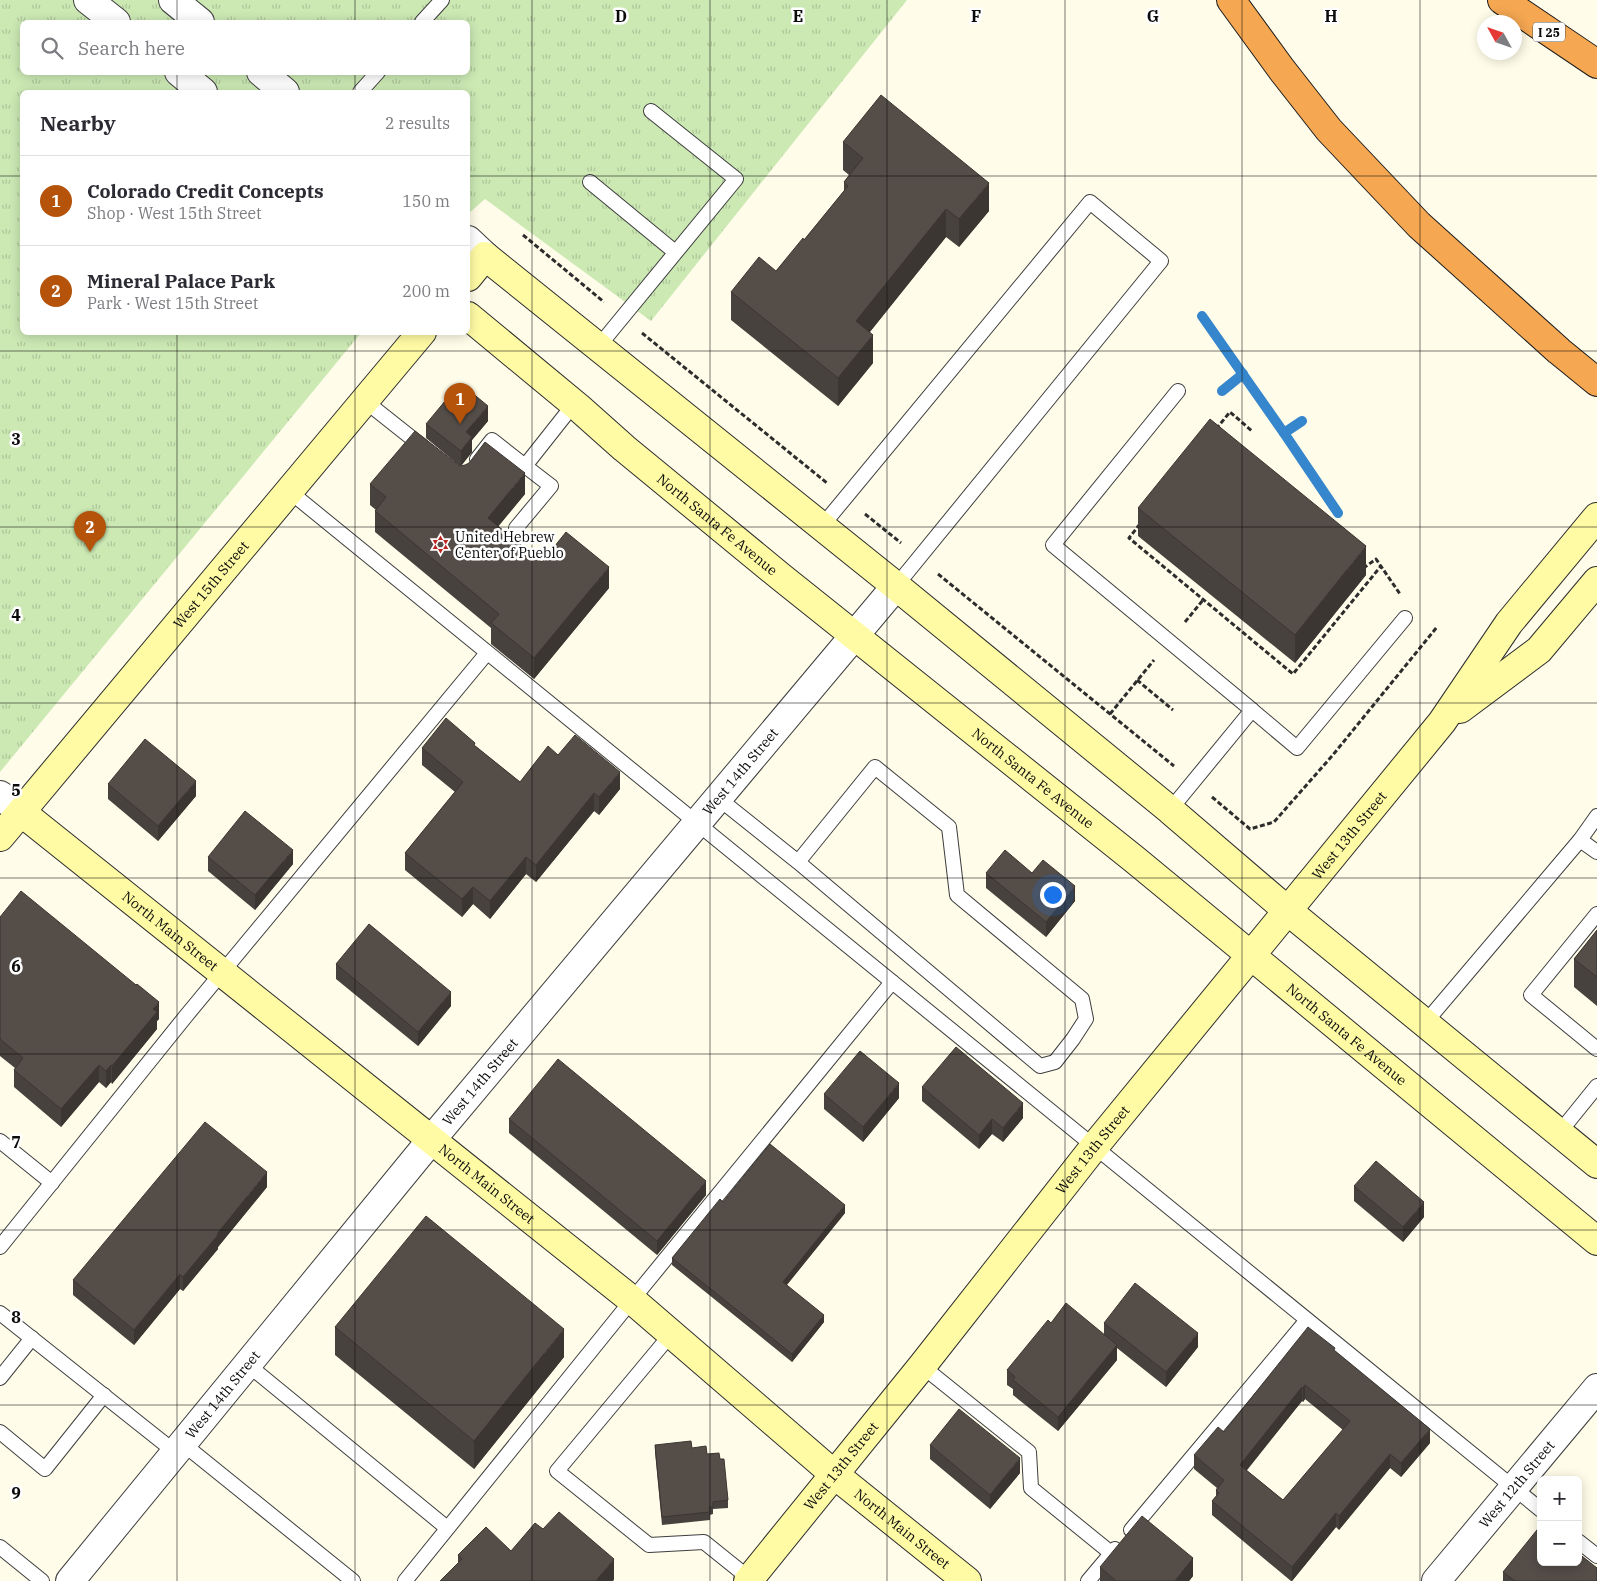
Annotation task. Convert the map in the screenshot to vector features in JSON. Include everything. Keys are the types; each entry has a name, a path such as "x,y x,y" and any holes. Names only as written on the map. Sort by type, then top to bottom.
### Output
{"highway":[{"path":"1231,0 1282,70 1330,130 1420,226 1559,351 1597,382"},
{"name":"I 25","path":"1502,0 1597,64"}],"street":[{"path":"88,0 113,20"},
{"path":"173,0 198,20"},
{"path":"182,75 201,90"},
{"path":"265,75 283,90"},
{"path":"470,270 476,248 896,586 1597,1164"},
{"name":"North Santa Fe Avenue","path":"470,318 624,448 1252,955 1597,1240"},
{"name":"West 15th Street","path":"0,837 420,335"},
{"name":"West 13th Street","path":"749,1580 922,1366 1094,1147 1442,722 1509,623 1597,517"},
{"name":"West 13th Street","path":"1442,722 1539,650 1597,581"},
{"name":"West 14th Street","path":"70,1581 432,1139 896,586"},
{"name":"North Main Street","path":"0,795 632,1300 835,1475 967,1581"},
{"name":"West 12th Street","path":"1445,1578 1513,1488 1597,1388"}],"lane":[{"path":"424,20 442,0"},
{"path":"362,90 375,75"},
{"path":"598,347 736,179 652,110"},
{"path":"590,182 675,252"},
{"path":"822,526 1090,202 1161,261 896,586"},
{"path":"1178,391 1053,545 1297,748 1405,618"},
{"path":"365,401 432,454"},
{"path":"525,466 574,404"},
{"path":"468,470 492,440 551,486 516,528"},
{"path":"289,491 1537,1507"},
{"path":"0,1247 222,972 487,653"},
{"path":"1170,810 1252,710"},
{"path":"718,798 798,862 1040,1066 1055,1062 1086,1019 1082,1000 957,895 949,827 875,767 798,862"},
{"path":"1425,1023 1580,840 1597,816"},
{"path":"1580,840 1597,852"},
{"path":"1597,914 1531,995 1597,1048"},
{"path":"405,1581 892,982"},
{"path":"1559,1133 1597,1086"},
{"path":"0,1142 52,1183"},
{"path":"0,1313 104,1395 179,1448 353,1581"},
{"path":"1088,1581 1307,1320"},
{"path":"672,1333 557,1471 649,1545 704,1542 749,1580"},
{"path":"0,1378 32,1338"},
{"path":"247,1364 447,1528"},
{"path":"922,1366 1029,1452 1031,1488 1111,1553"},
{"path":"0,1432 45,1468 104,1395"},
{"path":"1582,1544 1597,1556"},
{"path":"0,1547 42,1581"}],"path":[{"path":"523,235 1250,829 1274,822 1332,756 1437,626"},
{"path":"1213,433 1230,412 1252,431"},
{"path":"1141,523 1129,538 1293,674 1381,566"},
{"path":"1358,561 1365,567 1376,558 1411,610 1405,618"},
{"path":"1110,714 1169,642"},
{"path":"1138,680 1173,710"}],"green space":[{"path":"0,0 907,0 651,321 485,199 470,212 470,90 20,90 20,335 359,335 0,772"}],"building":[{"path":"881,95 989,183 959,219 946,209 856,321 873,335 838,378 731,292 759,257 776,271 848,186 844,182 863,158 843,142"},
{"path":"460,383 488,406 466,432 472,437 461,451 426,424"},
{"path":"1210,419 1366,546 1295,635 1138,508"},
{"path":"415,431 460,466 469,463 485,442 525,473 488,518 542,562 566,532 609,567 534,658 491,623 499,614 375,511 386,497 370,484"},
{"path":"446,718 475,743 474,745 520,782 548,746 558,755 575,735 620,772 599,797 594,793 536,865 526,857 490,901 473,887 462,899 405,853 463,782 422,748"},
{"path":"145,739 196,781 158,826 108,784"},
{"path":"245,811 293,850 255,895 208,857"},
{"path":"1005,850 1032,873 1043,860 1075,886 1046,922 986,873"},
{"path":"21,891 159,1002 153,1009 157,1012 112,1066 106,1071 99,1065 61,1109 14,1070 23,1058 0,1039 0,917"},
{"path":"369,924 451,992 418,1032 336,964"},
{"path":"1597,930 1597,977 1574,959"},
{"path":"956,1047 1023,1103 1003,1128 992,1119 979,1135 922,1087"},
{"path":"860,1051 899,1083 863,1127 824,1094"},
{"path":"558,1059 706,1181 657,1241 509,1119"},
{"path":"205,1122 267,1172 183,1277 180,1274 134,1330 73,1280"},
{"path":"770,1144 845,1205 783,1282 824,1315 792,1354 672,1258 720,1199 723,1202"},
{"path":"1376,1161 1424,1202 1403,1227 1354,1186"},
{"path":"426,1216 564,1329 474,1441 335,1327"},
{"path":"1135,1283 1198,1333 1166,1372 1104,1323"},
{"path":"1066,1303 1117,1345 1058,1417 1013,1380 1015,1377 1007,1370 1048,1320 1051,1323"},
{"path":"1308,1327 1430,1429 1401,1463 1390,1454 1339,1516 1336,1513 1292,1567 1212,1501 1219,1493 1216,1490 1224,1480 1194,1455 1218,1427 1224,1432","holes":["1305,1385 1350,1421 1283,1500 1240,1465"]},
{"path":"959,1409 1020,1458 990,1495 930,1445"},
{"path":"691,1441 692,1448 706,1446 707,1454 719,1453 720,1459 724,1459 728,1500 713,1502 713,1507 709,1507 710,1512 662,1517 655,1445"},
{"path":"559,1512 614,1559 596,1581 440,1581 462,1559 458,1555 486,1527 511,1551 535,1523 543,1529"},
{"path":"1142,1516 1193,1558 1175,1581 1116,1581 1100,1567"},
{"path":"1537,1530 1537,1566 1582,1566 1582,1556 1597,1568 1597,1581 1515,1581 1503,1572"}],"waterway":[{"path":"1202,316 1284,433 1302,421"},
{"path":"1222,391 1243,374"},
{"path":"1284,433 1338,513"}],"place":[{"name":"Colorado Credit Concepts","path":"460,424"},
{"name":"United Hebrew Center of Pueblo","path":"441,545"},
{"name":"Mineral Palace Park","path":"90,552"}]}
